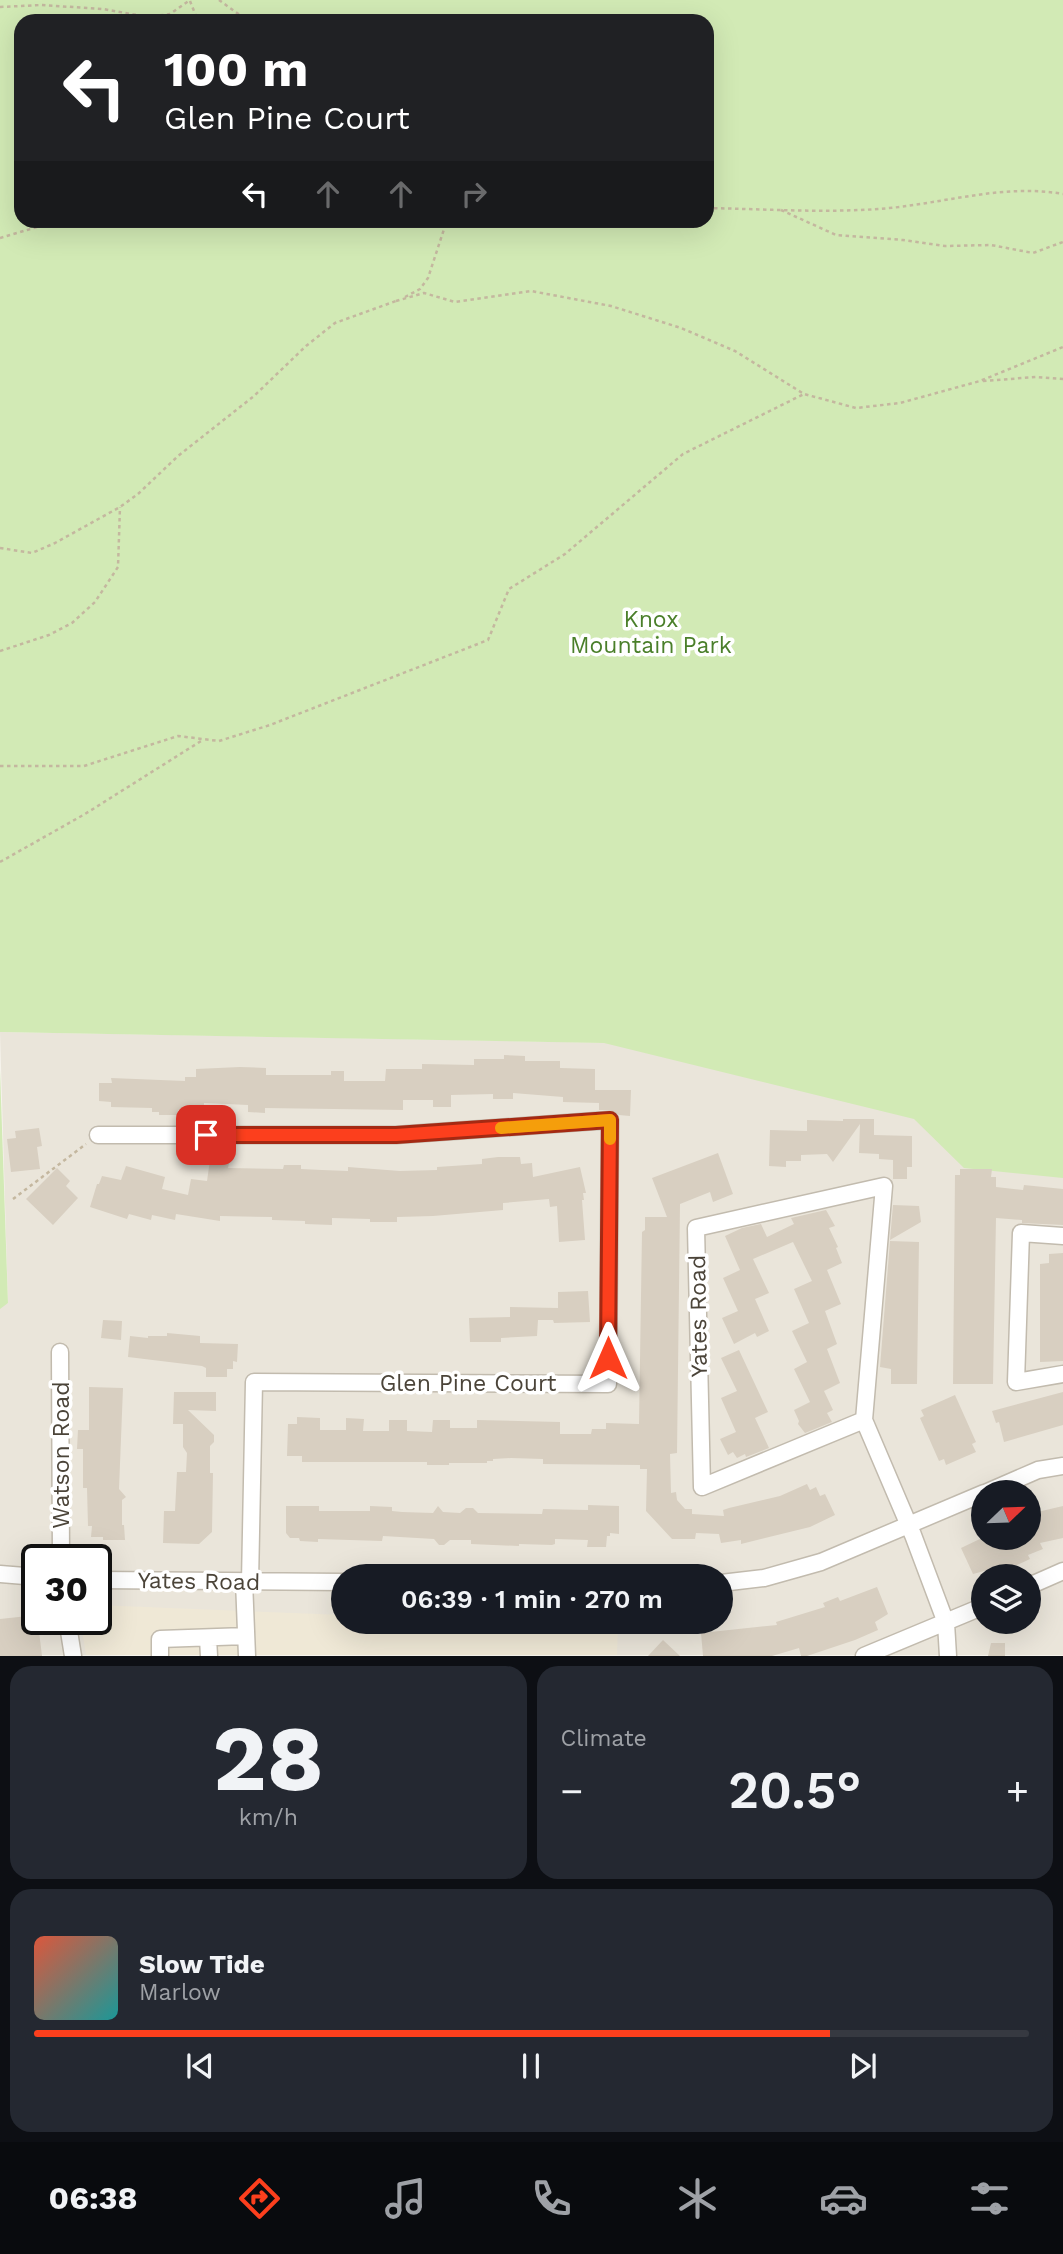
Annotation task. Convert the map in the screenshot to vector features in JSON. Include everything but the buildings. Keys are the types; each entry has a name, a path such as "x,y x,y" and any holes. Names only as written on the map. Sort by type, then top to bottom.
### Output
{"street":[{"name":"Glen Pine Court","path":"98,1135 396,1135 610,1120 608,1384 254,1382 247,1581"},
{"name":"Yates Road","path":"864,1420 702,1487 696,1228 884,1186 864,1420 909,1525 946,1623 948,1656"},
{"path":"1063,1236 1021,1233 1016,1382 1063,1374"},
{"name":"Watson Road","path":"60,1352 61,1544"},
{"path":"1015,1480 1038,1470 1063,1466"},
{"path":"733,1582 764,1578 821,1562 971,1499"},
{"path":"1041,1580 1063,1570"},
{"path":"0,1574 21,1576"},
{"name":"Yates Road","path":"112,1580 331,1583"},
{"path":"247,1581 247,1656"},
{"path":"864,1656 971,1612"},
{"path":"69,1635 73,1656"},
{"path":"160,1656 160,1639 246,1636"},
{"path":"208,1638 209,1656"}],"path":[{"path":"170,14 190,0"},
{"path":"219,0 238,14"},
{"path":"0,6 41,5 103,9 131,14"},
{"path":"714,208 880,209 997,193 1047,191 1063,194"},
{"path":"778,209 836,235 945,246 991,245 1033,253 1063,242"},
{"path":"0,237 32,228"},
{"path":"396,301 420,289 428,278 444,228"},
{"path":"0,548 32,553 120,507 138,494 178,456 254,396 306,345 335,323 424,293 455,302 531,291 611,306 681,328 735,351 804,394 856,408 900,403 980,381 1063,347"},
{"path":"980,381 1036,377 1063,379"},
{"path":"0,766 84,766 178,736 219,741 270,725 488,640 509,589 565,555 683,454 804,394"},
{"path":"0,651 49,635 72,623 95,602 118,567 120,507"},
{"path":"0,862 85,814 203,739"},
{"path":"13,1199 98,1135"}],"shaded area":[{"path":"0,1032 1063,1051 1063,1655 0,1655 0,1306 8,1303"},
{"path":"112,1606 331,1615 331,1634 618,1634 617,1655 86,1655 83,1635 112,1635"}],"green space":[{"name":"Knox Mountain Park","path":"0,0 1063,0 1063,1178 964,1168 914,1119 604,1043 0,1032"},
{"path":"0,1070 8,1303 0,1309"}],"slow traffic":[{"path":"501,1128 610,1120 610,1139"}],"route":[{"path":"206,1135 396,1135 610,1120 608,1358"}]}
